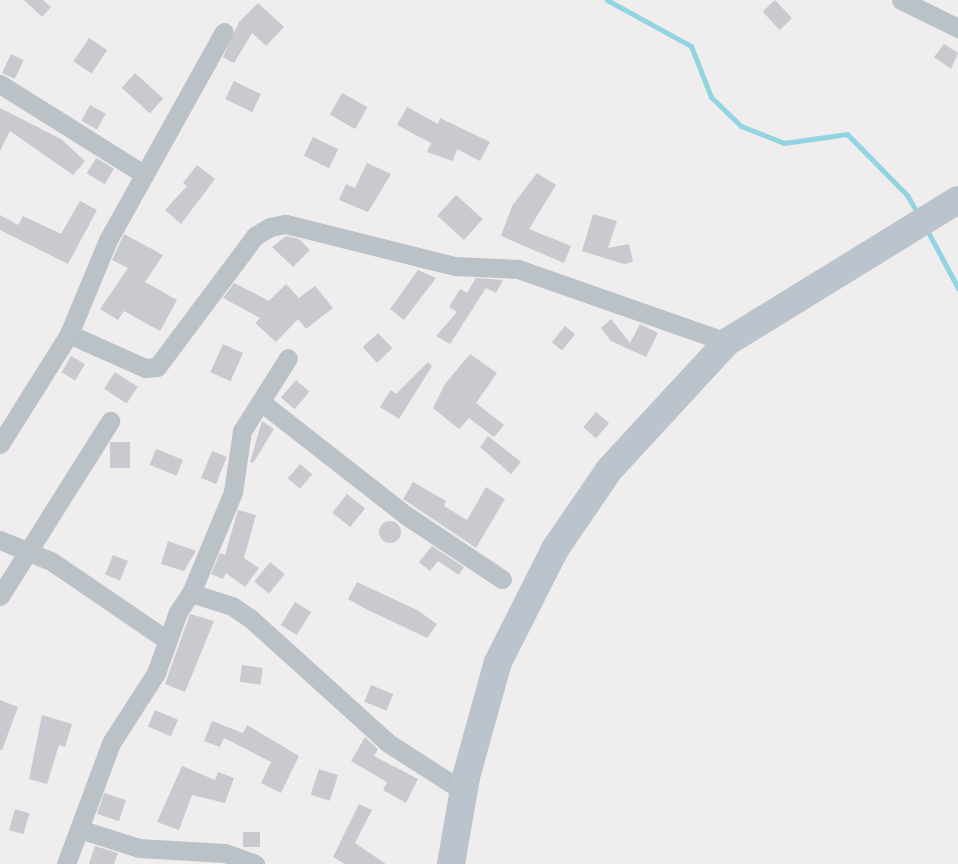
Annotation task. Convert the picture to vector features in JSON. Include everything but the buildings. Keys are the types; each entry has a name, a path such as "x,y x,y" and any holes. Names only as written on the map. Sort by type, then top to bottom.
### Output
{"main road":[{"path":"451,864 463,791 498,662 555,549 609,470 727,342 914,230 948,206"}],"street":[{"path":"901,0 958,28"},
{"path":"0,444 69,334 85,289 142,173 224,32"},
{"path":"0,84 142,173"},
{"path":"69,334 145,368 157,367 255,236 270,226 286,224 454,266 518,269 727,342"},
{"path":"66,864 111,743 156,672 167,640 191,593 233,492 242,431 288,358"},
{"path":"261,402 407,516 502,578"},
{"path":"0,596 110,421"},
{"path":"0,540 52,561 167,640"},
{"path":"191,593 232,606 251,619 388,742 463,791"},
{"path":"79,829 139,848 225,853 255,864"}],"waterway":[{"path":"607,0 691,46 711,97 741,126 784,143 847,134 907,195 919,216"},
{"path":"927,230 958,288"}]}
